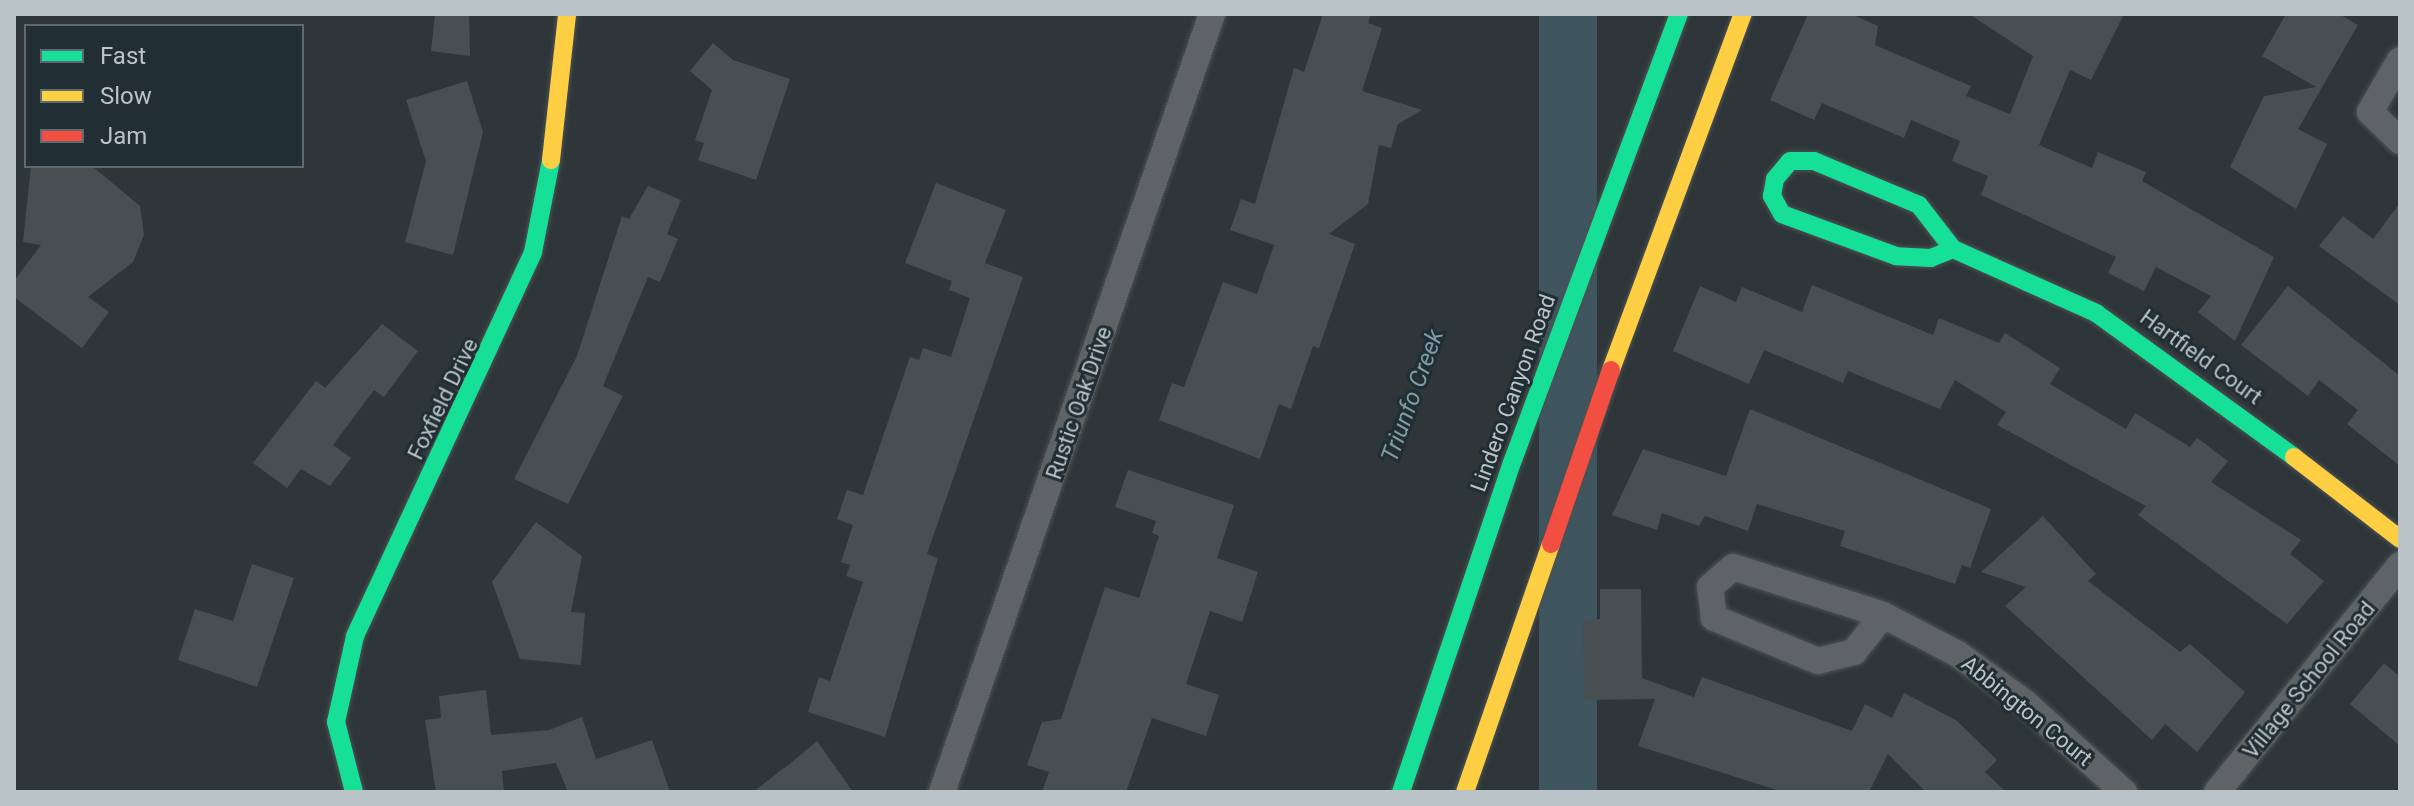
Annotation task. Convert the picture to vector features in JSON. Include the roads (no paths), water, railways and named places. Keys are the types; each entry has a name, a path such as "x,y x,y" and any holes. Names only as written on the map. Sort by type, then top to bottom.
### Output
{"street":[{"name":"Foxfield Drive","path":"354,792 336,722 355,636 533,252 549,179 567,14"},
{"name":"Rustic Oak Drive","path":"942,792 1212,14"},
{"name":"Lindero Canyon Road","path":"1401,792 1513,460 1679,14"},
{"path":"1465,792 1671,196 1743,14"},
{"path":"2400,60 2370,112 2400,141"},
{"name":"Hartfield Court","path":"1953,249 1931,258 1896,256 1782,214 1772,196 1775,179 1790,161 1814,161 1919,205 1953,249 2096,313 2159,352 2400,539"},
{"name":"Village School Road","path":"2217,792 2400,565"},
{"name":"Abbington Court","path":"1883,615 1854,652 1818,661 1714,618 1710,587 1733,567 1883,615 1958,654 2024,702 2124,792"}],"water":[{"path":"1539,14 1597,14 1597,792 1539,792"}],"water label":[{"name":"Triunfo Creek","path":"1413,396"}]}
